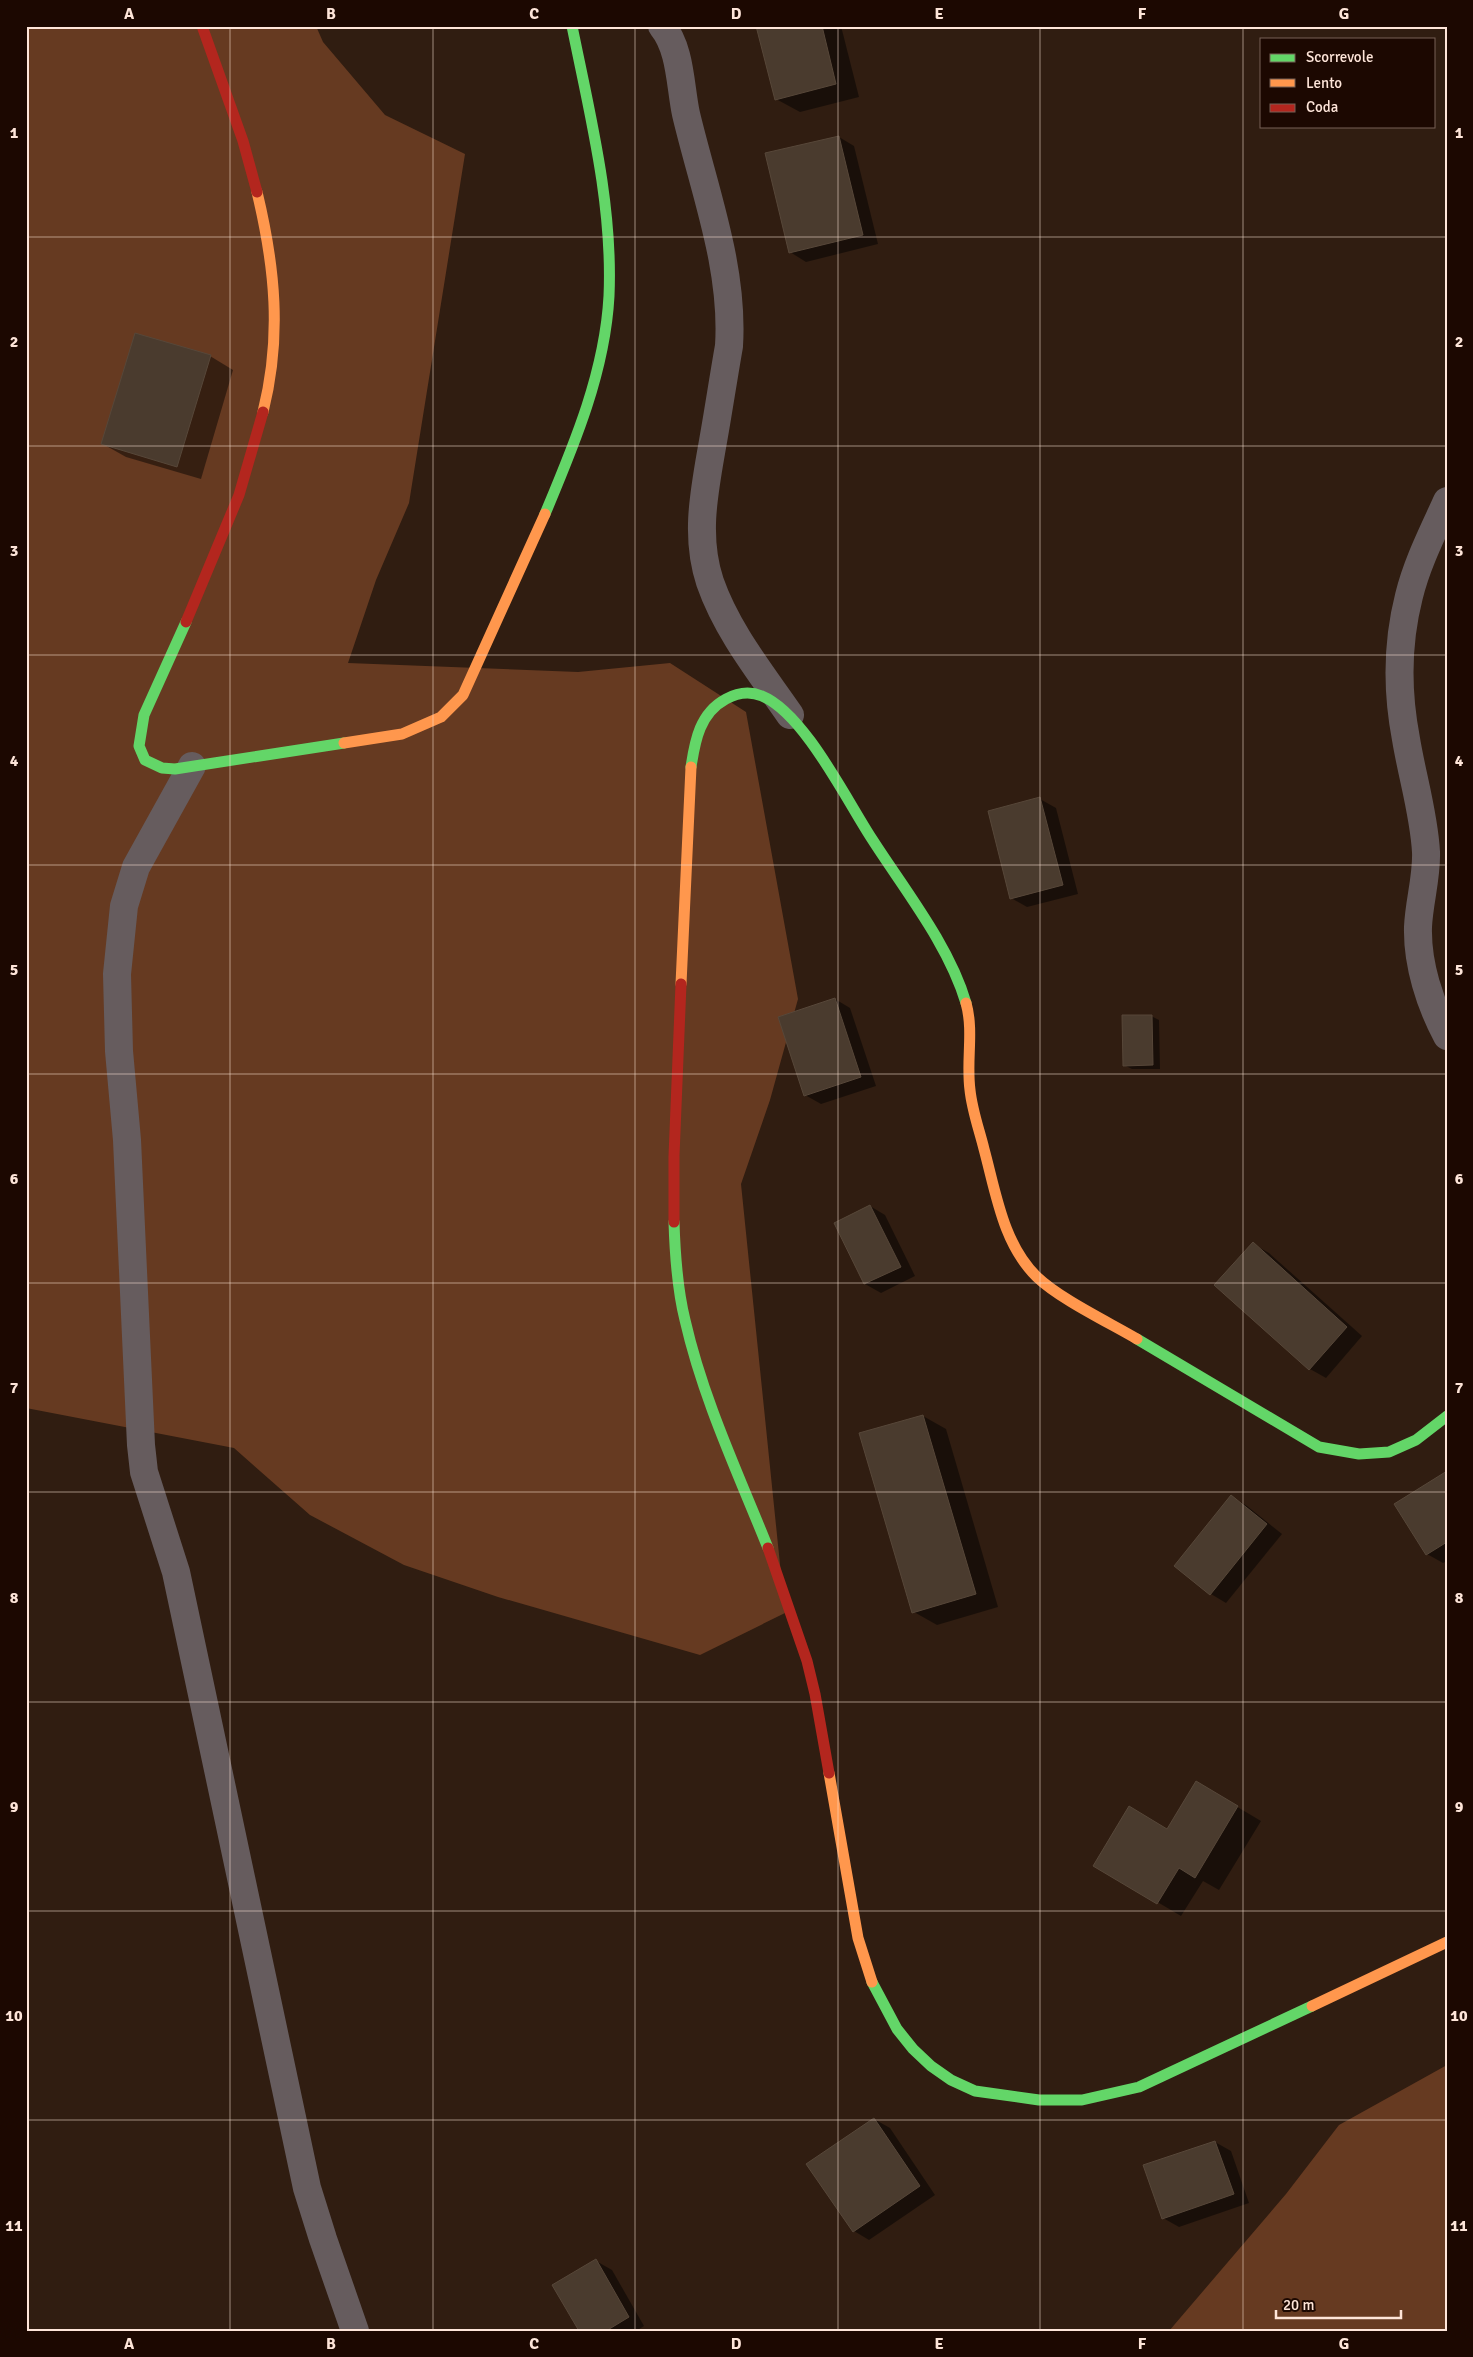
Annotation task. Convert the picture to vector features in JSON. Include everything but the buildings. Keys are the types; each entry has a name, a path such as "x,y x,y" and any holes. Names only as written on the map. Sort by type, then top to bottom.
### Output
{"street":[{"path":"202,26 231,104 262,212 274,285 275,343 264,407 244,486 144,715 138,734 139,748 144,759 152,766 175,769 402,734 441,717 463,695 557,484 594,384 602,344 608,290 609,258 593,132 572,26"},
{"path":"667,31 688,124 721,249 731,321 729,346 703,494 702,533 705,565 717,600 732,630 812,747 934,938 965,1001 971,1035 968,1079 970,1095 1000,1215 1019,1254 1038,1278 1064,1296 1319,1447 1360,1454 1392,1452 1420,1439 1447,1416"},
{"path":"1447,501 1419,565 1409,596 1401,645 1399,680 1405,738 1426,852 1418,926 1420,961 1440,1024 1447,1036"},
{"path":"812,747 798,728 772,702 754,693 746,693 726,699 711,708 700,725 693,750 674,1162 676,1258 681,1301 693,1350 714,1412 788,1601 806,1655 815,1694 858,1938 865,1966 877,1997 910,2047 930,2067 949,2079 976,2091 1008,2097 1069,2103 1103,2098 1139,2087 1447,1942"},
{"path":"192,766 136,867 124,906 117,974 144,1472 176,1572 307,2188 355,2331"}],"shaded area":[{"path":"26,26 316,26 323,42 385,115 465,154 409,503 376,580 348,663 578,672 670,663 746,712 798,999 770,1100 741,1184 785,1613 700,1655 498,1597 404,1565 310,1515 234,1448 26,1408"},
{"path":"1447,2065 1447,2331 1169,2331 1286,2194 1339,2125"}],"traffic: fast":[{"path":"545,514 567,462 595,380 606,324 609,296 609,262 604,194 593,127 572,26"},
{"path":"186,622 144,715 139,746 145,760 162,768 175,769 344,743"},
{"path":"691,767 694,747 700,728 717,705 726,699 744,693 757,694 778,705 809,739 872,839 925,918 949,960 966,1003"},
{"path":"674,1222 678,1284 682,1308 701,1378 722,1436 768,1548"},
{"path":"1137,1339 1319,1447 1359,1454 1389,1452 1416,1440 1447,1416"},
{"path":"872,1982 897,2029 913,2049 931,2066 951,2080 975,2091 1039,2100 1082,2100 1139,2087 1312,2006"}],"traffic: slow":[{"path":"257,192 268,247 274,302 273,356 263,412"},
{"path":"344,743 402,734 441,717 463,695 545,514"},
{"path":"681,984 691,767"},
{"path":"966,1003 969,1024 969,1079 972,1105 1008,1234 1025,1264 1037,1277 1058,1294 1137,1339"},
{"path":"829,1773 858,1938 872,1982"},
{"path":"1312,2006 1447,1942"}],"traffic: jam":[{"path":"202,26 243,141 257,192"},
{"path":"186,622 239,495 263,412"},
{"path":"674,1222 674,1156 681,984"},
{"path":"768,1548 807,1661 829,1773"}]}
